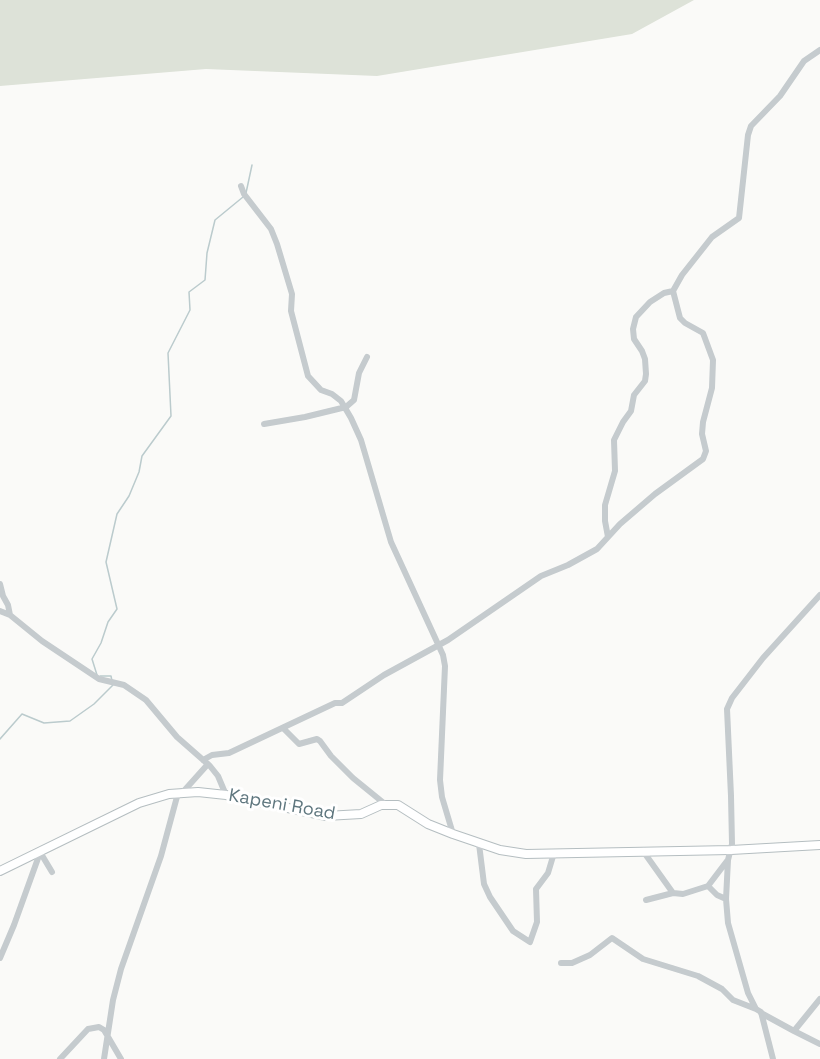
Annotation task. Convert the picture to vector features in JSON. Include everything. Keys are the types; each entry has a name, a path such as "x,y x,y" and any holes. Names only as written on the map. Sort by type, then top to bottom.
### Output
{"main road":[{"name":"Kapeni Road","path":"0,871 157,796 198,792 226,795 326,816 361,814 385,804"},
{"path":"385,804 398,805 428,824 478,844 526,854 731,850 820,845"}],"street":[{"path":"104,1059 113,1000 121,969 147,898 180,793 205,762 212,755 229,753 335,703 342,703 384,675 470,626 541,576 568,565 597,549 655,494 705,456 702,428 712,388 713,360 702,333 680,318 673,291 682,275 712,237 739,218 748,135 752,126 780,96 804,61 820,50"},
{"path":"241,186 244,194 271,229 277,244 292,294 291,311 308,376 315,385 332,394 346,407 361,440 391,542 439,644 445,666 440,780 442,797 453,834"},
{"path":"608,537 605,505 615,471 614,441 631,411 634,395 645,381 645,359 634,339 633,329 636,317 650,302 664,293 673,291"},
{"path":"264,424 346,407 354,400 359,373 367,357"},
{"path":"0,584 10,615"},
{"path":"773,1059 759,1011 748,993 730,935 726,899 728,860 731,850 728,706 763,658 820,594"},
{"path":"0,611 10,615 42,641 99,679 124,685 147,700 177,737 218,776 226,795"},
{"path":"283,728 299,744 319,740 353,778 385,804"},
{"path":"478,844 484,884 490,897 513,931 530,942 537,922 536,889 548,873 554,853"},
{"path":"40,851 52,872"},
{"path":"0,958 40,851"},
{"path":"643,851 673,893"},
{"path":"646,900 673,893 683,894 708,886 728,860"},
{"path":"708,886 717,895 726,899"},
{"path":"561,963 572,963 590,955 612,938 644,959 698,976 722,989 733,1000 759,1011 820,1044"},
{"path":"794,1031 820,999"},
{"path":"60,1059 88,1029 99,1027 104,1030 121,1059"}],"shaded area":[{"path":"0,0 694,0 632,34 377,76 206,69 0,86"}],"waterway":[{"path":"246,193 252,165"},
{"path":"97,675 92,659 101,643 108,622 117,609 106,562 117,514 129,496 139,472 142,456 171,416 168,353 190,310 189,292 205,280 207,253 215,220 243,197"},
{"path":"100,676 111,676 112,681"},
{"path":"0,739 22,714 44,723 70,721 94,704 113,685"}]}
